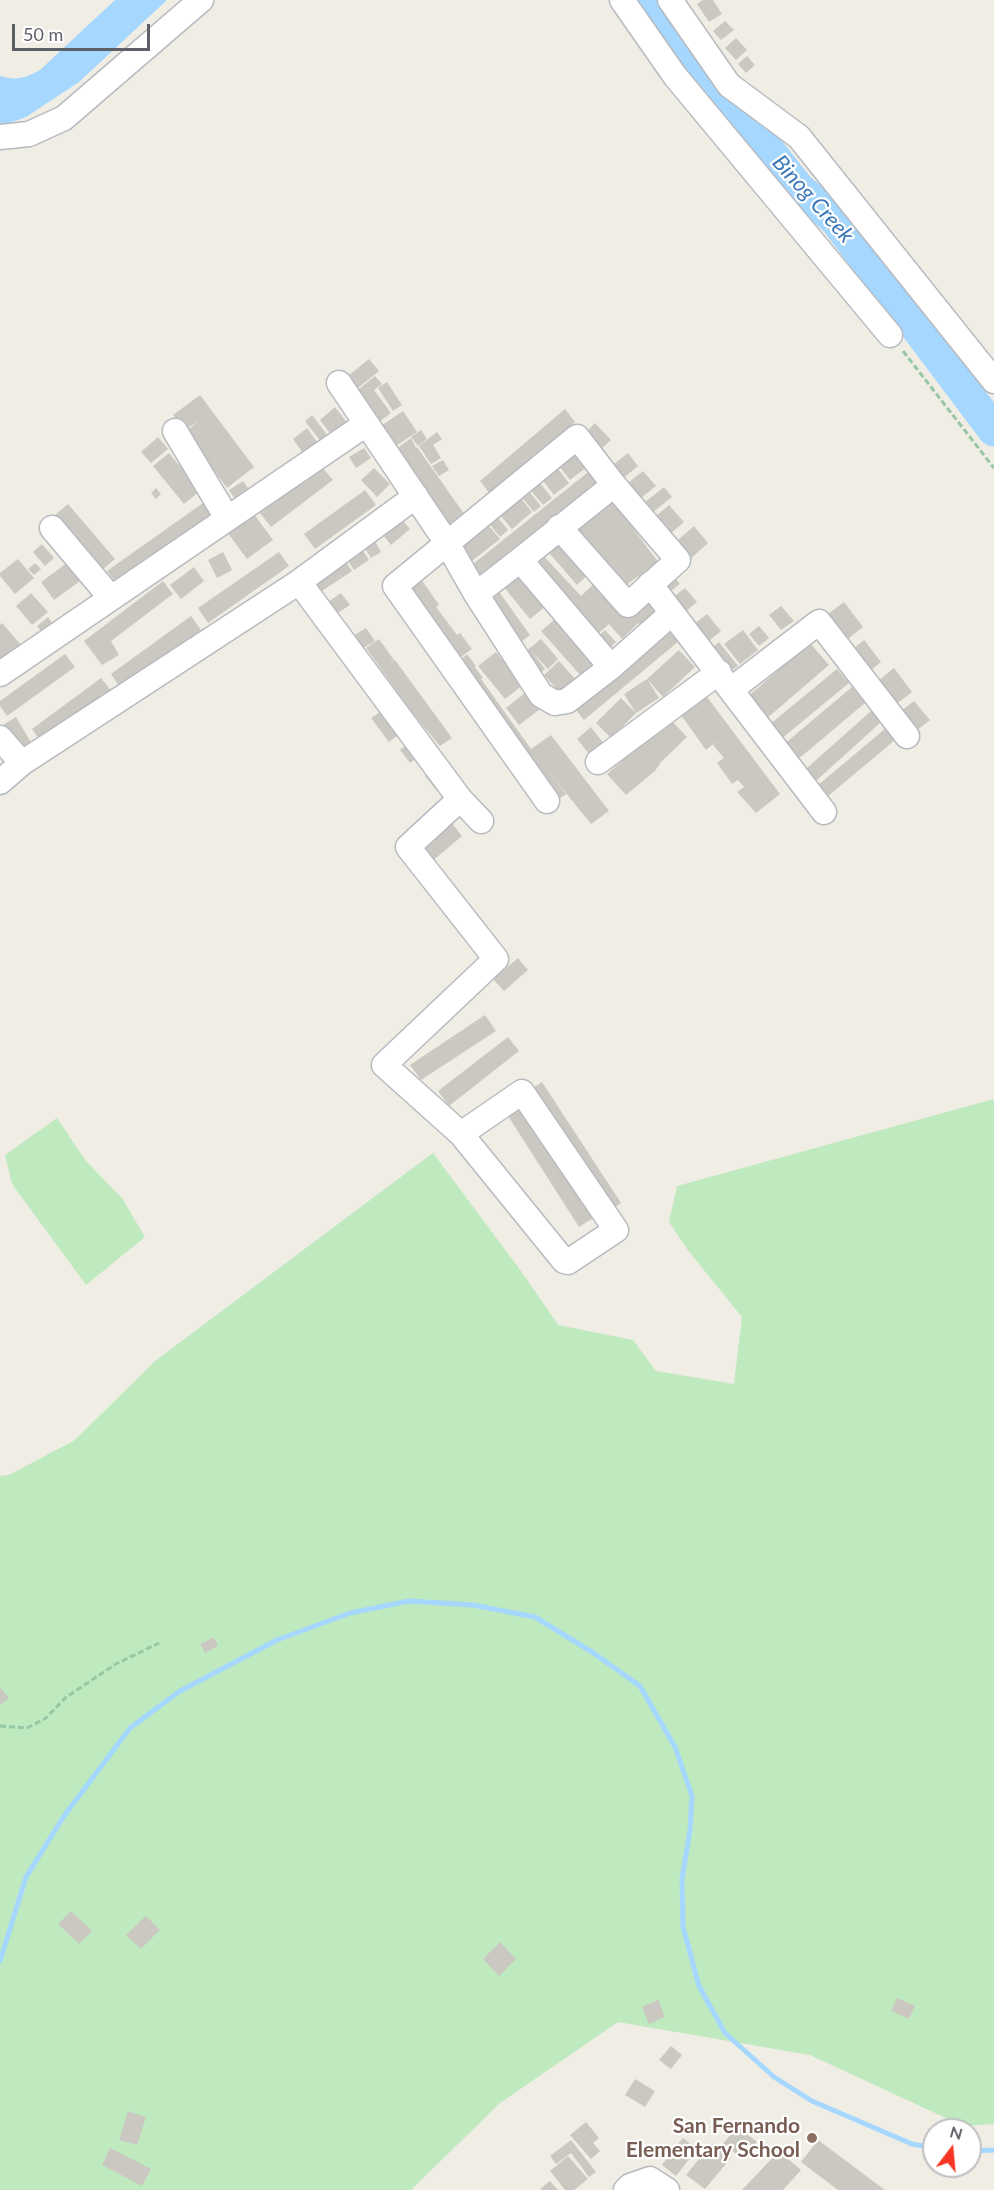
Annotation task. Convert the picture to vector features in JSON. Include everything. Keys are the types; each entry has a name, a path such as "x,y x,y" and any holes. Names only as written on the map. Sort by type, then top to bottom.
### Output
{"street":[{"path":"0,137 29,134 64,118 201,0"},
{"path":"622,0 675,76 890,335"},
{"path":"670,0 729,85 799,137 994,381"},
{"path":"339,383 447,543 476,594 542,695 555,703 567,701 611,667 671,614"},
{"path":"0,674 366,424"},
{"path":"175,431 227,518"},
{"path":"547,801 395,586 578,437 614,485 678,560 628,605 559,527"},
{"path":"476,594 521,561 559,527 614,485"},
{"path":"0,782 22,763 298,582 416,496"},
{"path":"52,528 111,598"},
{"path":"521,561 611,667"},
{"path":"298,582 460,800 481,820"},
{"path":"650,584 824,812"},
{"path":"598,762 819,622 906,736"},
{"path":"0,738 22,763"},
{"path":"460,800 408,847 496,959 384,1065 461,1134 564,1261 568,1262 616,1230 522,1092 461,1134"},
{"path":"626,2190 630,2186 659,2185"}],"path":[{"path":"890,335 994,468"},
{"path":"0,1726 27,1728 45,1718 65,1698 116,1664 159,1643"}],"green space":[{"path":"994,1099 994,2124 982,2125 982,2118 946,2118 810,2055 618,2022 500,2103 411,2190 0,2190 0,1476 9,1475 75,1440 155,1361 433,1153 521,1271 558,1325 633,1340 656,1371 734,1384 742,1317 687,1249 669,1222 677,1186"},
{"path":"57,1118 85,1160 122,1198 145,1237 86,1285 12,1184 5,1155"}],"water":[{"path":"115,0 167,0 79,82 26,117 7,124 0,124 0,76 21,78 40,70"}],"building":[{"path":"703,0 713,0 722,14 709,22 697,4"},
{"path":"725,21 734,30 721,40 713,31"},
{"path":"736,38 747,50 736,60 725,48"},
{"path":"747,56 755,65 746,73 738,64"},
{"path":"369,359 379,371 353,392 343,380"},
{"path":"375,376 382,384 374,390 391,413 375,425 354,393"},
{"path":"387,382 402,405 393,411 378,388"},
{"path":"200,395 254,467 227,488 186,432 198,421 185,430 173,415"},
{"path":"335,407 348,424 332,436 320,420"},
{"path":"565,409 575,422 490,494 480,481"},
{"path":"403,411 417,432 388,451 375,430"},
{"path":"312,415 328,436 321,442 305,421"},
{"path":"595,423 611,440 600,450 585,433"},
{"path":"307,428 317,442 303,453 293,439"},
{"path":"421,430 427,439 418,446 411,437"},
{"path":"437,432 442,439 433,445 441,458 431,464 419,446"},
{"path":"158,437 168,449 151,463 141,452"},
{"path":"411,438 467,518 451,529 395,450"},
{"path":"364,448 371,458 356,468 349,457"},
{"path":"573,450 587,467 570,480 557,463"},
{"path":"169,453 200,491 184,504 153,466"},
{"path":"628,453 638,466 620,481 609,468"},
{"path":"443,460 449,470 439,476 432,466"},
{"path":"555,465 569,483 554,495 540,477"},
{"path":"322,467 333,480 271,527 260,513"},
{"path":"374,468 390,484 377,497 361,480"},
{"path":"592,469 602,482 479,580 468,568"},
{"path":"643,471 656,486 641,498 629,482"},
{"path":"536,478 552,498 543,505 527,486"},
{"path":"243,481 250,491 236,500 229,490"},
{"path":"664,487 672,497 648,516 640,506"},
{"path":"156,488 161,494 156,499 151,493"},
{"path":"527,489 541,506 534,512 520,495"},
{"path":"365,490 376,505 315,549 304,534"},
{"path":"520,497 532,512 512,529 499,514"},
{"path":"610,497 658,562 619,590 571,526"},
{"path":"203,503 212,516 117,584 107,571"},
{"path":"68,504 115,559 102,570 55,515"},
{"path":"669,505 684,522 664,539 649,522"},
{"path":"253,513 273,540 247,559 227,532"},
{"path":"496,515 508,530 500,537 488,522"},
{"path":"399,516 410,529 391,545 380,531"},
{"path":"489,526 500,539 468,564 457,551"},
{"path":"694,526 708,543 687,562 672,545"},
{"path":"557,534 592,571 577,585 544,547"},
{"path":"372,536 381,552 371,558 361,542"},
{"path":"358,543 369,560 354,570 343,552"},
{"path":"42,544 54,558 45,566 33,552"},
{"path":"537,549 581,596 597,581 644,595 660,613 644,629 638,623 622,639 609,624 593,638 533,570"},
{"path":"223,552 232,570 217,578 208,560"},
{"path":"279,552 289,566 208,623 198,608"},
{"path":"341,555 352,571 319,593 308,577"},
{"path":"18,559 34,578 15,594 0,573"},
{"path":"35,563 41,569 34,575 28,569"},
{"path":"67,563 80,581 54,600 41,582"},
{"path":"194,567 204,581 181,599 170,585"},
{"path":"519,573 546,606 530,619 503,586"},
{"path":"671,573 680,584 663,597"},
{"path":"421,579 439,605 436,607 457,635 460,633 472,649 455,661 404,591"},
{"path":"163,581 173,594 111,641 119,655 102,665 84,641"},
{"path":"685,588 697,602 680,616 668,601"},
{"path":"497,589 530,635 518,644 486,597"},
{"path":"31,593 48,612 32,625 16,606"},
{"path":"341,593 350,605 336,614 328,602"},
{"path":"844,602 863,627 844,642 824,617"},
{"path":"781,606 794,621 781,630 769,615"},
{"path":"707,614 721,631 704,645 690,627"},
{"path":"191,616 201,630 121,689 111,674"},
{"path":"48,617 56,628 45,637 37,626"},
{"path":"554,620 595,666 582,677 541,631"},
{"path":"2,623 23,647 0,666 0,625"},
{"path":"667,626 679,641 584,720 572,705"},
{"path":"759,626 769,638 759,646 749,634"},
{"path":"366,628 375,641 362,649 353,636"},
{"path":"605,630 616,642 604,654 592,642"},
{"path":"743,630 758,650 740,664 724,644"},
{"path":"379,639 394,660 389,664 395,660 452,738 440,746 414,715 366,648"},
{"path":"541,639 558,659 548,669 532,652 545,669 536,677 520,656"},
{"path":"864,640 881,662 865,675 848,653"},
{"path":"719,642 738,666 727,673 709,650"},
{"path":"810,643 829,665 765,720 746,698"},
{"path":"679,650 695,667 663,697 647,679"},
{"path":"496,652 523,685 505,699 478,666"},
{"path":"65,654 75,667 7,716 0,706 0,701"},
{"path":"467,654 483,678 481,679 531,749 551,735 609,811 591,824 549,772 566,794 552,804 455,665"},
{"path":"559,661 576,680 561,694 544,675"},
{"path":"894,668 912,692 895,705 877,682"},
{"path":"837,669 849,683 781,739 769,725"},
{"path":"101,678 113,693 43,744 32,729"},
{"path":"647,679 659,698 636,713 624,694"},
{"path":"852,687 865,703 796,761 783,745"},
{"path":"526,692 540,709 519,725 506,708"},
{"path":"704,693 780,794 756,813 737,792 744,787 738,780 732,784 717,763 724,758 713,745 720,739 706,750 678,711"},
{"path":"621,698 636,713 611,738 596,723"},
{"path":"914,701 930,720 916,731 901,711"},
{"path":"871,711 881,722 816,781 806,769"},
{"path":"380,712 398,735 389,742 371,718"},
{"path":"16,717 32,744 19,752 3,725"},
{"path":"670,719 687,737 655,771 626,795 607,774"},
{"path":"591,727 604,744 590,755 577,739"},
{"path":"886,728 895,740 827,797 817,786"},
{"path":"409,743 419,756 410,763 400,750"},
{"path":"433,768 446,784 437,791 425,776"},
{"path":"451,822 462,836 430,863 418,849"},
{"path":"518,958 528,970 504,991 493,979"},
{"path":"485,1015 496,1031 421,1080 410,1065"},
{"path":"508,1037 519,1051 449,1106 438,1091"},
{"path":"542,1082 621,1203 609,1211 530,1090"},
{"path":"521,1096 598,1215 579,1227 503,1108"},
{"path":"214,1637 218,1646 205,1653 200,1644"},
{"path":"0,1687 9,1698 0,1705"},
{"path":"71,1911 92,1931 79,1944 58,1924"},
{"path":"146,1916 160,1930 141,1949 126,1935"},
{"path":"500,1942 516,1959 499,1976 483,1959"},
{"path":"897,1998 915,2006 909,2019 891,2011"},
{"path":"658,2000 665,2017 649,2024 642,2007"},
{"path":"671,2046 682,2055 671,2069 659,2060"},
{"path":"635,2079 655,2091 645,2107 625,2095"},
{"path":"128,2111 146,2117 137,2145 119,2140"},
{"path":"586,2122 599,2138 593,2143 600,2151 591,2159 570,2135"},
{"path":"737,2126 757,2142 743,2159 723,2144"},
{"path":"683,2138 697,2149 676,2176 662,2165"},
{"path":"571,2140 596,2172 589,2177 571,2153 556,2164 550,2156"},
{"path":"818,2140 885,2190 838,2190 801,2162"},
{"path":"712,2143 731,2158 705,2189 686,2175"},
{"path":"110,2148 151,2169 142,2186 102,2165"},
{"path":"779,2151 801,2170 783,2190 742,2190"},
{"path":"568,2156 588,2179 574,2190 565,2190 550,2171"},
{"path":"550,2181 558,2190 540,2189"}],"waterway":[{"name":"Binog Creek","path":"650,0 798,188 836,220 994,430"},
{"path":"0,1961 26,1877 64,1816 130,1728 180,1691 277,1640 350,1613 409,1601 473,1605 535,1617 592,1652 640,1686 675,1747 692,1796 690,1830 682,1879 683,1927 699,1986 725,2033 774,2077 812,2101 912,2144 922,2146"},
{"path":"982,2150 994,2150"}],"place":[{"name":"San Fernando Elementary School","path":"812,2138"}]}
